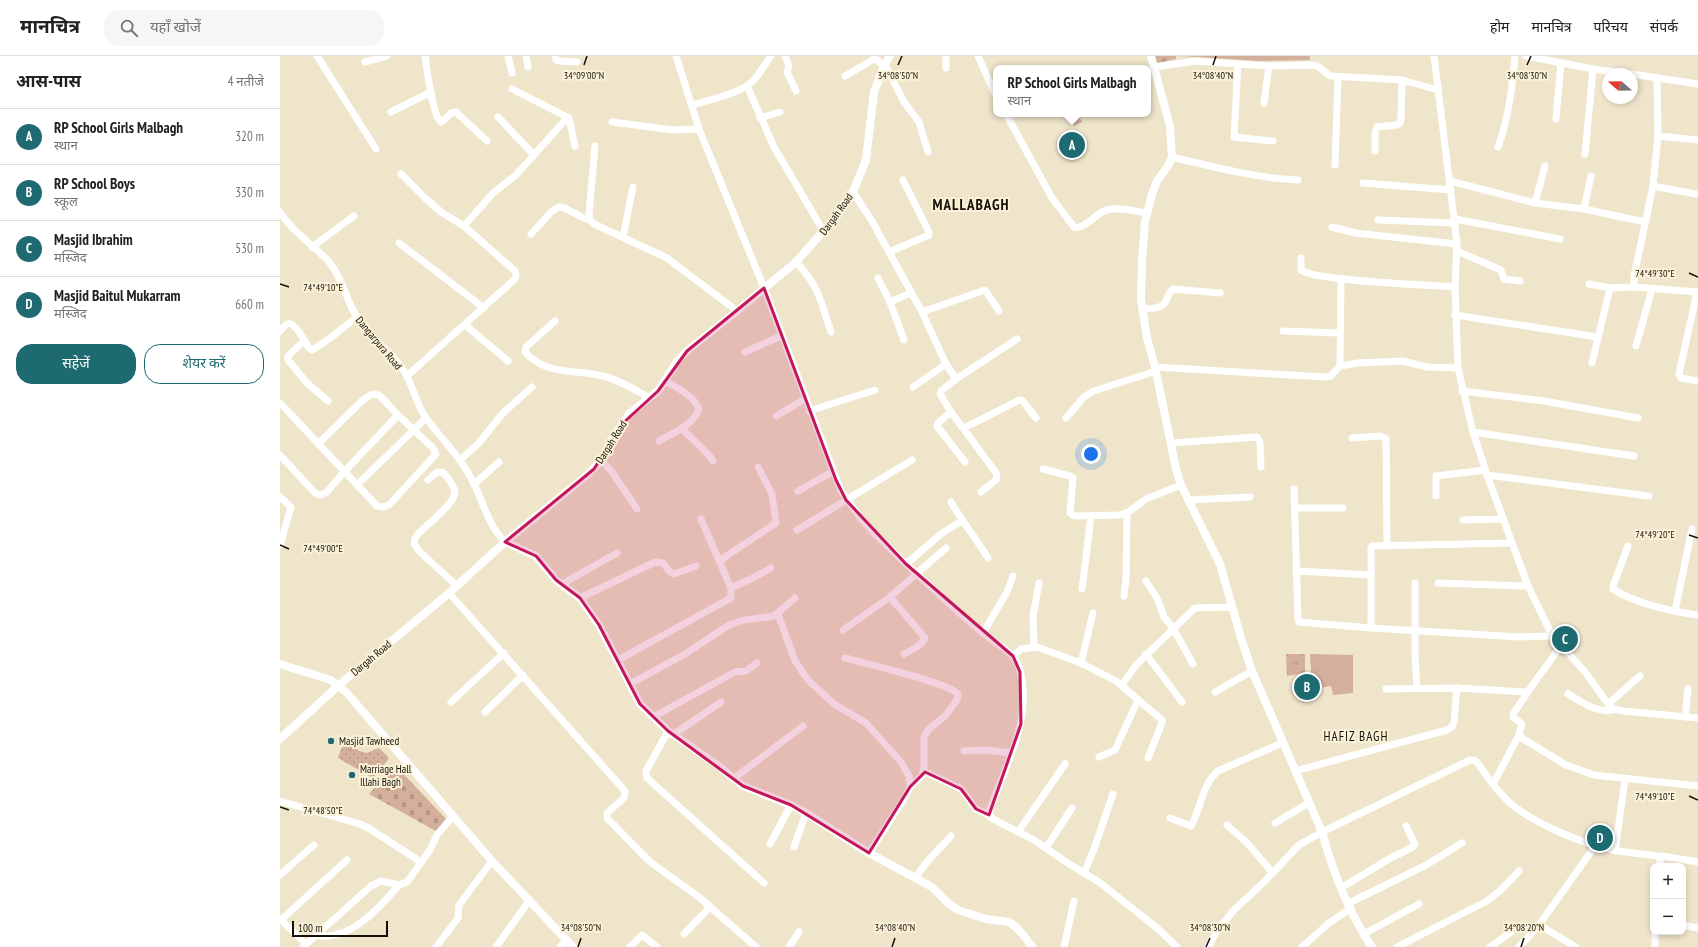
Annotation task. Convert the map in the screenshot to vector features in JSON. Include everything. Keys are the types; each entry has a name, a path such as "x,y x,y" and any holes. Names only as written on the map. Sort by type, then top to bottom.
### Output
{"street":[{"path":"316,56 376,149"},
{"path":"365,62 387,56"},
{"path":"425,56 436,116 440,122 444,121 451,113 456,112 487,141"},
{"path":"508,56 512,73"},
{"path":"526,56 528,66"},
{"path":"555,56 556,60 577,62"},
{"path":"676,56 693,105 699,129 764,288 832,472 846,500 862,520 906,564 983,633 1013,656 1020,672 1023,709 1020,729 989,811 989,815"},
{"path":"693,105 735,92 748,86 771,56"},
{"path":"785,56 789,66 787,72 796,91"},
{"name":"Dargah Road","path":"280,739 339,685 449,593 505,542 587,475 601,460 626,419 650,398 666,381 670,371 687,351 796,262 824,232 853,192 866,160 870,141 873,98 884,65 890,56"},
{"path":"946,56 946,68"},
{"path":"978,56 993,89"},
{"path":"1151,56 1170,126 1172,157 1168,166 1157,180 1147,213 1142,259 1142,308 1147,338 1156,369 1176,469 1181,485 1220,564 1252,671 1322,832 1329,857 1341,888 1372,947"},
{"path":"1316,56 1316,65"},
{"path":"1434,56 1455,221 1457,247 1455,315 1458,368 1462,391 1473,432 1511,543 1528,586 1553,636 1581,667 1608,704 1614,709"},
{"path":"1498,147 1506,122 1511,97 1515,56"},
{"path":"1526,56 1602,70"},
{"path":"845,76 874,59 884,65 904,102 919,122 928,152"},
{"path":"1155,68 1196,61 1269,66 1316,65 1330,76 1338,78 1402,80 1438,90"},
{"path":"1556,119 1561,63"},
{"path":"1238,64 1234,137 1273,141"},
{"path":"1264,103 1269,66"},
{"path":"1585,154 1593,69"},
{"path":"1638,75 1698,84"},
{"path":"1335,165 1338,78"},
{"path":"1634,287 1634,276 1653,186 1658,136 1657,78"},
{"path":"1375,151 1377,128 1397,125 1402,119 1402,80"},
{"path":"748,86 760,118 781,160 824,232"},
{"path":"512,89 568,117 572,124 575,146"},
{"path":"390,112 431,92"},
{"path":"760,118 780,112"},
{"path":"498,117 534,155"},
{"path":"464,226 493,193 516,175 568,117"},
{"path":"1008,117 1052,198 1074,227 1079,227 1101,212 1110,209 1147,213"},
{"path":"612,122 673,130 699,129"},
{"path":"1658,136 1698,140"},
{"path":"590,220 589,214 595,146"},
{"path":"1172,157 1252,175 1274,179 1298,180"},
{"path":"1535,203 1545,166"},
{"path":"401,174 441,212 464,226 514,271 516,275 515,279 484,308 406,376"},
{"path":"1584,209 1591,176"},
{"path":"889,252 929,235 929,232 903,180"},
{"path":"1450,180 1535,203 1584,209 1645,222"},
{"path":"1363,183 1451,190"},
{"path":"1653,186 1695,194"},
{"path":"623,237 632,187"},
{"path":"853,192 872,221 922,312 946,364 956,379"},
{"path":"531,234 552,211 559,207 565,208 583,218 590,220 594,224 667,258 737,311"},
{"name":"Dangarpura Road","path":"280,212 289,226 329,262 336,272 357,317 402,369 418,406 460,460 474,484 490,523 496,533 505,542"},
{"path":"312,247 354,216"},
{"path":"1378,220 1455,221 1560,239"},
{"path":"1332,227 1355,233 1457,247 1501,270 1504,279 1520,281"},
{"path":"399,243 484,308"},
{"path":"1301,258 1301,270 1305,273 1341,279 1455,287"},
{"path":"796,262 812,281 818,291 831,332"},
{"path":"878,278 890,302 904,340"},
{"path":"1340,366 1339,333 1341,279"},
{"path":"1589,284 1610,288 1634,287 1697,292 1679,374 1681,378 1698,381"},
{"path":"1592,363 1610,288"},
{"path":"1142,308 1162,306 1165,304 1172,289 1220,293"},
{"path":"1636,346 1652,289"},
{"path":"922,312 984,290 999,311"},
{"path":"890,302 911,293"},
{"path":"1455,315 1598,337"},
{"path":"280,331 286,325 289,324 294,326 309,348 316,348 357,317"},
{"path":"555,321 526,346 525,352 535,362 556,370 604,376 650,398"},
{"path":"465,325 508,361"},
{"path":"1283,331 1339,333"},
{"path":"746,352 781,336"},
{"path":"981,492 998,477 951,412 940,394 941,391 956,379 1017,339"},
{"path":"304,341 288,356 288,360 307,383 328,401"},
{"path":"1066,418 1084,397 1094,391 1156,369 1324,377 1331,376 1340,366 1397,361 1409,362 1427,367 1458,368"},
{"path":"913,388 946,364"},
{"path":"659,441 682,428 696,415 699,410 696,402 666,381"},
{"path":"460,460 479,442 503,413 532,387"},
{"path":"809,411 875,390"},
{"path":"1462,391 1544,400 1638,418"},
{"path":"280,403 283,411 319,443 344,472 377,506 383,507 389,505 436,454 433,448 380,396 375,394 370,395 319,443"},
{"path":"776,416 805,399"},
{"path":"964,428 1019,400 1023,401 1036,418"},
{"path":"951,412 938,423 937,426 965,462"},
{"path":"280,455 315,493 320,496 326,493 398,415"},
{"path":"358,485 413,429 426,418"},
{"path":"682,428 689,437 709,453 713,461"},
{"path":"1473,432 1634,456"},
{"path":"1352,438 1382,436 1386,438 1387,545"},
{"path":"1171,443 1257,437 1260,442 1261,468"},
{"path":"601,460 612,472 637,510"},
{"path":"796,530 912,460"},
{"path":"474,484 499,462"},
{"path":"719,561 776,522 772,494 758,467"},
{"path":"1043,469 1072,477 1073,481 1070,513 1074,516 1127,513 1146,499 1181,485"},
{"path":"428,480 437,472 444,473 454,488 454,495 449,503 418,534 415,538 414,544 420,552 457,586"},
{"path":"798,491 832,472"},
{"path":"1436,496 1434,480 1436,476 1486,472 1649,496"},
{"path":"1294,489 1299,622 1519,637 1553,636"},
{"path":"280,497 291,507 280,545"},
{"path":"1188,500 1250,497"},
{"path":"952,502 962,521 974,534 988,558"},
{"path":"1295,508 1343,508"},
{"path":"1124,596 1126,579 1127,513"},
{"path":"1082,588 1091,516"},
{"path":"618,660 730,599 732,595 731,588 701,519"},
{"path":"1463,520 1503,519"},
{"path":"906,564 942,533 962,521"},
{"path":"1675,611 1692,529"},
{"path":"505,542 536,556 562,584 580,598 598,625 618,660 640,704 670,733 715,763 743,786 791,805 806,813 869,853 932,887 949,904 958,910 986,919 1009,922 1016,927 1032,947"},
{"path":"1371,628 1371,548 1374,545 1511,543"},
{"path":"1628,546 1613,589 1630,598 1675,611 1698,615"},
{"path":"843,630 890,597 946,548"},
{"path":"562,584 617,553"},
{"path":"580,598 655,562 663,563 670,572 674,574 696,566"},
{"path":"731,588 771,568"},
{"path":"1296,571 1371,575"},
{"path":"983,633 1007,592 1013,576"},
{"path":"1146,581 1158,600 1164,617 1173,628 1193,664"},
{"path":"1034,648 1033,616 1039,582"},
{"path":"1438,583 1528,586"},
{"path":"1415,584 1417,689"},
{"path":"449,593 504,653 625,791 624,798 608,813 607,818 650,861 710,907 756,947"},
{"path":"890,597 925,638 920,645 904,654"},
{"path":"630,684 685,654 729,625 744,620 772,617 778,614 795,598"},
{"path":"1122,685 1127,676 1146,654 1195,608 1232,607"},
{"path":"1081,663 1093,613"},
{"path":"778,614 791,653 808,680 834,704 866,723 900,762 909,776 910,787"},
{"path":"1493,784 1519,735 1522,724 1513,716 1527,692 1561,646"},
{"path":"1013,656 1021,649 1034,648 1081,663 1122,685 1162,720 1148,758"},
{"path":"451,702 504,653"},
{"path":"1146,654 1182,702"},
{"path":"845,658 952,689 958,694 957,700 946,715 928,730 924,737 922,776 910,787 904,799 869,853"},
{"path":"280,664 331,680 339,685 492,861 573,947"},
{"path":"653,717 735,672 746,671 757,664"},
{"path":"1215,692 1252,671"},
{"path":"484,712 523,675"},
{"path":"1608,704 1640,676"},
{"path":"1295,771 1447,730 1452,727 1454,722 1457,688"},
{"path":"1386,689 1457,688 1527,692"},
{"path":"1685,717 1688,689"},
{"path":"1568,694 1596,708 1607,711 1614,709 1698,718"},
{"path":"1099,757 1115,750 1138,700"},
{"path":"721,702 670,733 646,771 648,778 764,883"},
{"path":"733,779 803,726"},
{"path":"1519,735 1566,766 1594,775 1698,786"},
{"path":"1170,818 1191,826 1213,775 1218,771 1282,742"},
{"path":"964,751 985,750 1011,752"},
{"path":"1208,947 1224,920 1273,873 1299,845 1322,832 1470,760 1476,761 1493,784 1511,804 1527,816 1595,846 1615,851 1698,862"},
{"path":"1018,832 1065,764"},
{"path":"923,771 961,789 976,809 1046,848 1099,882 1151,922 1177,947"},
{"path":"1615,851 1626,779"},
{"path":"1084,873 1113,794"},
{"path":"280,801 360,824 421,862"},
{"path":"1275,823 1309,803"},
{"path":"770,844 791,805"},
{"path":"1046,848 1072,808"},
{"path":"794,847 806,813"},
{"path":"316,936 324,938 333,936 362,922 380,908 399,885 407,882 430,850 436,835 453,816"},
{"path":"1227,825 1247,843 1273,873"},
{"path":"1341,888 1389,859 1413,847 1415,844 1406,826"},
{"path":"916,878 922,867 942,847 950,836"},
{"path":"1302,947 1350,905 1426,865 1462,843"},
{"path":"280,875 314,845"},
{"path":"1519,947 1539,925 1595,846"},
{"path":"1660,863 1661,856"},
{"path":"347,860 280,919 304,946 372,886 381,881 399,885"},
{"path":"436,947 458,918 459,905 492,861"},
{"path":"1397,947 1486,901 1500,891 1519,871"},
{"path":"496,947 530,901"},
{"path":"1064,947 1074,901"},
{"path":"1364,934 1419,904"},
{"path":"684,934 710,907"},
{"path":"1539,925 1576,947"},
{"path":"1686,926 1698,928"},
{"path":"789,947 799,932"},
{"path":"1490,947 1511,932"},
{"path":"630,947 642,935 657,947"},
{"path":"1655,935 1655,947"},
{"path":"560,947 566,940"}],"highlighted area":[{"path":"764,288 836,480 846,500 906,564 1013,656 1020,672 1021,724 989,815 976,809 961,789 925,772 910,787 869,853 791,805 743,786 668,731 640,704 599,625 580,598 556,580 536,556 505,542 594,469 622,424 658,391 687,351"}],"green space":[{"path":"1154,56 1176,56 1176,59 1157,63"},
{"path":"1180,56 1310,56 1310,60 1259,61"},
{"path":"1064,117 1079,117 1082,122 1074,126"},
{"path":"1286,654 1305,654 1305,673 1287,676"},
{"path":"1310,654 1353,655 1353,693 1333,695 1331,686 1312,689"},
{"path":"347,741 359,751 367,753 379,748 389,758 373,778 338,758 341,749"},
{"path":"395,765 447,820 436,831 369,794"}],"place":[{"name":"RP School Girls Malbagh","path":"1072,145"},
{"name":"Masjid Ibrahim","path":"1565,639"},
{"name":"RP School Boys","path":"1307,687"},
{"name":"Masjid Tawheed","path":"331,741"},
{"name":"Marriage Hall Illahi Bagh","path":"352,775"},
{"name":"Masjid Baitul Mukarram","path":"1600,838"}],"district":[{"name":"MALLABAGH","path":"971,204"},
{"name":"HAFIZ BAGH","path":"1356,736"}]}
